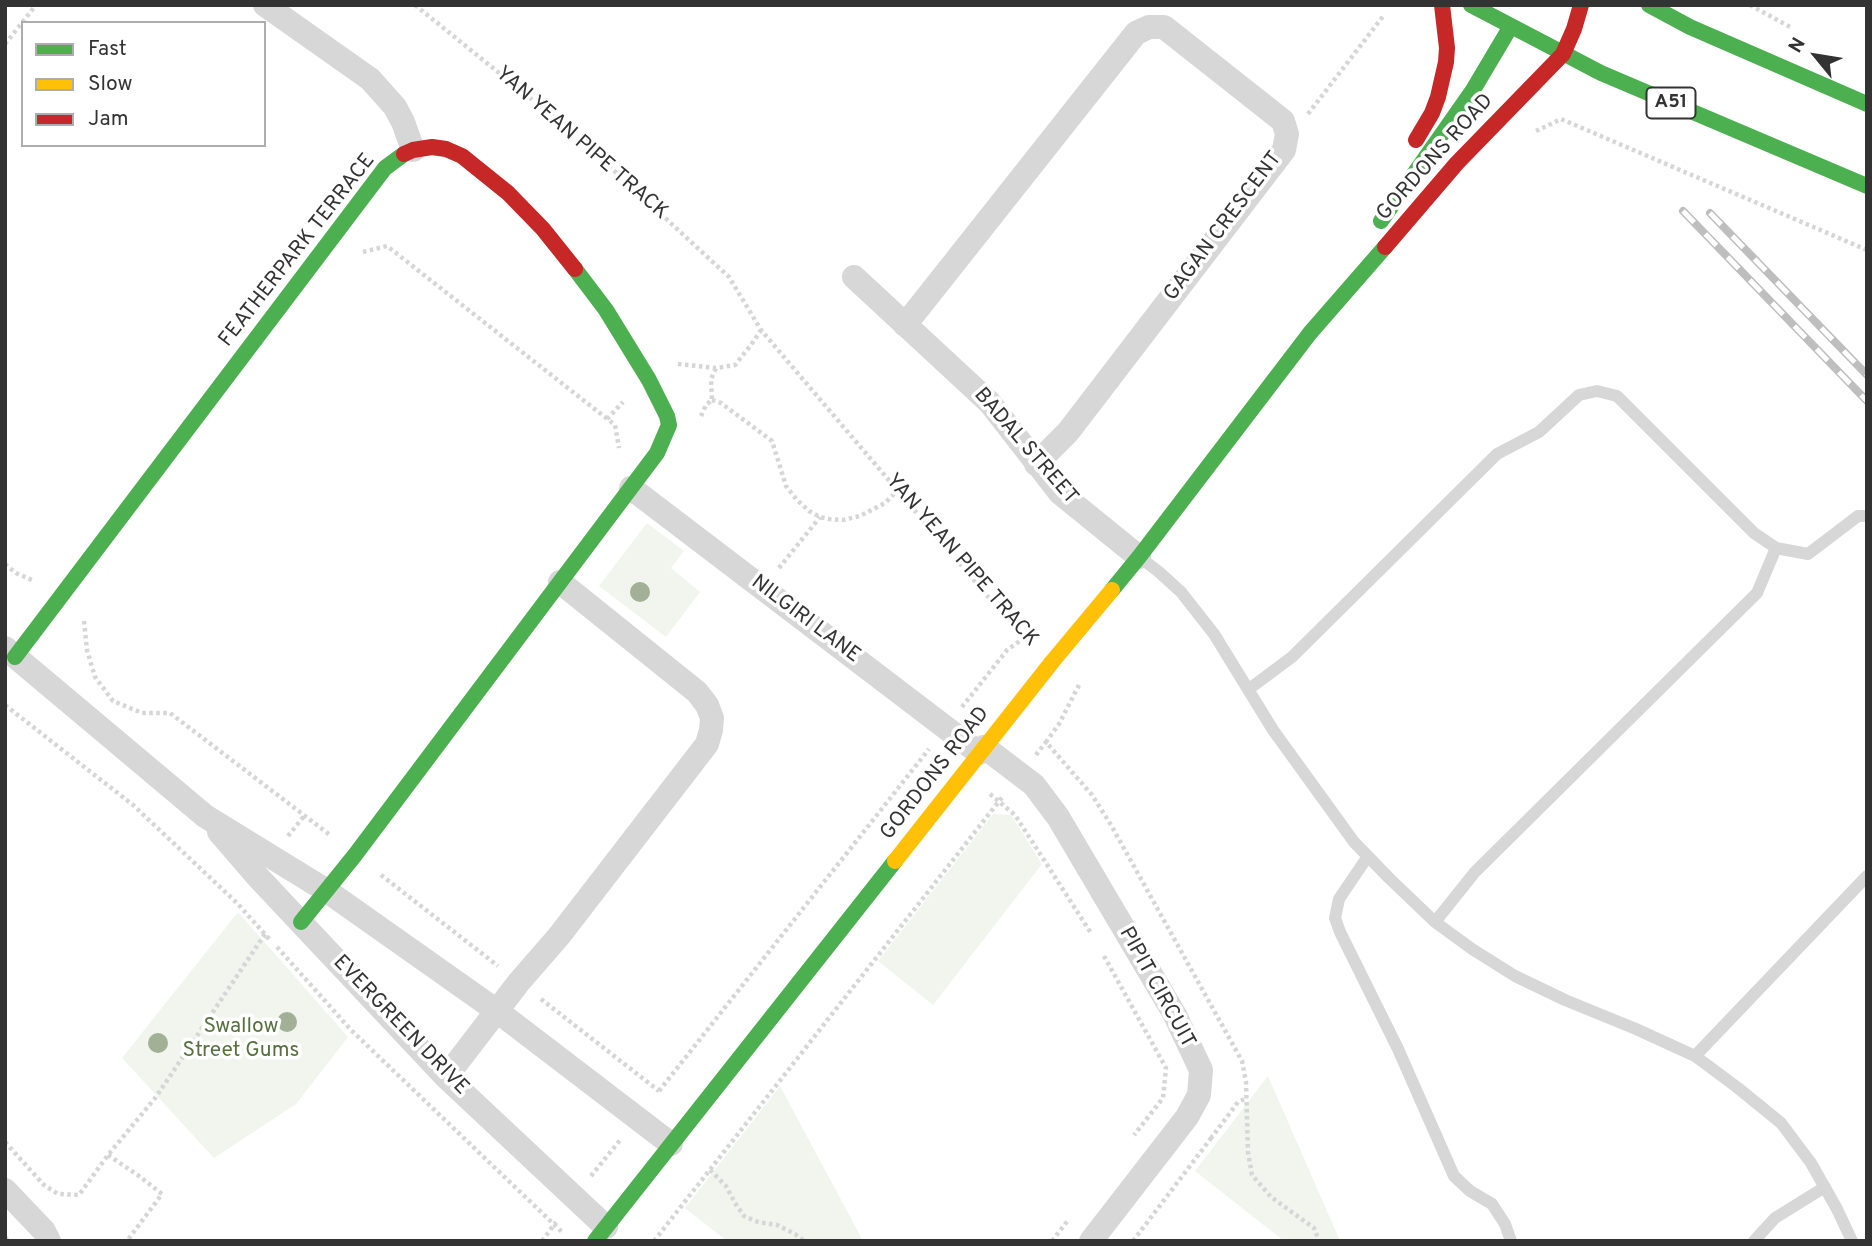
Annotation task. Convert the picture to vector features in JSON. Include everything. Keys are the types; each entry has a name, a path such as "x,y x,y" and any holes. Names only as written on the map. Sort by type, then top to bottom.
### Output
{"main road":[{"name":"GORDONS ROAD","path":"1442,5 1447,48 1442,81 1432,113 1369,229 1472,90 1523,11"},
{"name":"A51","path":"1471,5 1601,73 1867,186"},
{"name":"GORDONS ROAD","path":"601,1234 982,750 1139,557 1310,333 1457,163 1563,54 1581,5"},
{"path":"1648,5 1690,27 1867,104"},
{"path":"301,922 355,855 657,453 669,425 649,380 606,310 543,229 508,193 462,156 446,149 432,147 413,150"},
{"name":"FEATHERPARK TERRACE","path":"10,653 385,168 413,150"},
{"name":"GORDONS ROAD","path":"1310,333 1353,259"}],"street":[{"path":"265,5 370,79 396,107 413,150"},
{"name":"GAGAN CRESCENT","path":"905,325 1136,33 1149,27 1164,27 1283,121 1287,134 1284,150 1068,432 1036,464"},
{"name":"BADAL STREET","path":"854,276 990,403 1060,493 1139,557"},
{"name":"NILGIRI LANE","path":"631,488 982,750"},
{"path":"446,1077 699,755 707,744 711,730 712,718 707,705 690,685 560,582"},
{"name":"EVERGREEN DRIVE","path":"10,653 205,816 327,891 497,1011 671,1144"},
{"name":"PIPIT CIRCUIT","path":"982,750 1020,774 1040,791 1058,817 1175,1015 1200,1070 1199,1095 1187,1117 1091,1241"},
{"name":"EVERGREEN DRIVE","path":"205,816 257,876 446,1077 574,1198 601,1234"},
{"path":"5,1190 44,1231 49,1241"}],"lane":[{"path":"1249,689 1292,657 1497,454 1539,432 1578,395 1597,391 1616,396 1754,533 1776,548 1808,554 1858,516 1867,516"},
{"path":"1436,922 1475,872 1757,593 1776,548"},
{"path":"1139,557 1181,592 1214,634 1273,730 1354,842 1436,922 1515,976 1695,1056 1738,1088 1780,1123 1811,1163 1852,1241"},
{"path":"1368,856 1339,899 1335,918 1340,932 1398,1049 1454,1176 1492,1204 1506,1224 1511,1241"},
{"path":"1695,1056 1867,876"},
{"path":"1754,1241 1774,1218 1825,1187"}],"path":[{"path":"23,21 36,5"},
{"name":"YAN YEAN PIPE TRACK","path":"415,5 572,131 730,277 761,330 1018,632 1080,683 1059,724 1046,742"},
{"path":"1750,5 1792,28"},
{"path":"1287,134 1307,114 1384,15"},
{"path":"5,44 21,24"},
{"path":"1561,120 1867,250"},
{"path":"363,252 387,246 615,425 619,449"},
{"path":"649,380 671,363 716,368 735,365 761,330"},
{"path":"716,368 711,379 712,400 721,403 772,441 786,486 809,511 820,517 843,520 860,516 885,503 897,491"},
{"path":"763,589 820,517"},
{"path":"84,620 87,650 94,677 114,701 142,713 170,713 659,1091"},
{"path":"5,705 133,805 237,903 351,1030 571,1241"},
{"path":"654,1241 1046,742 1092,795 1111,825 1242,1061 1246,1082 1248,1152 1252,1175 1271,1197 1314,1228 1319,1241"},
{"path":"964,774 1015,815 1097,943"},
{"path":"542,1241 886,804"},
{"path":"5,1142 44,1185 58,1194 79,1195 156,1097 265,934"},
{"path":"1104,954 1166,1068 1163,1098 1131,1139"},
{"path":"1133,1241 1212,1137"},
{"path":"108,1155 162,1194 127,1241"},
{"path":"710,1170 726,1186 744,1216 758,1222 777,1225 804,1241"},
{"path":"1052,1241 1076,1211"}],"green space":[{"path":"647,523 684,551 671,568 700,592 666,637 599,586"},
{"path":"993,814 1011,815 1042,864 933,1005 878,961"},
{"name":"Swallow Street Gums","path":"238,912 348,1037 296,1104 214,1158 122,1058"},
{"path":"1268,1076 1340,1241 1284,1241 1195,1171"},
{"path":"780,1086 863,1241 727,1241 685,1208"}],"railway":[{"path":"1683,211 1867,401"},
{"path":"1710,213 1867,375"}],"traffic: fast":[{"path":"1471,5 1601,73 1867,186"},
{"path":"1649,5 1690,27 1867,104"},
{"path":"1381,221 1473,90 1511,26"},
{"path":"15,657 385,168 404,154"},
{"path":"1112,590 1310,333 1385,247"},
{"path":"301,922 355,855 657,453 669,425 649,380 606,310 575,269"},
{"path":"595,1241 895,861"}],"traffic: slow":[{"path":"895,861 1112,590"}],"traffic: jam":[{"path":"1416,140 1432,113 1446,62 1442,5"},
{"path":"1563,54 1581,5"},
{"path":"1385,247 1457,163 1563,54"},
{"path":"404,154 432,147 446,149 462,156 508,193 543,229 575,269"}]}
